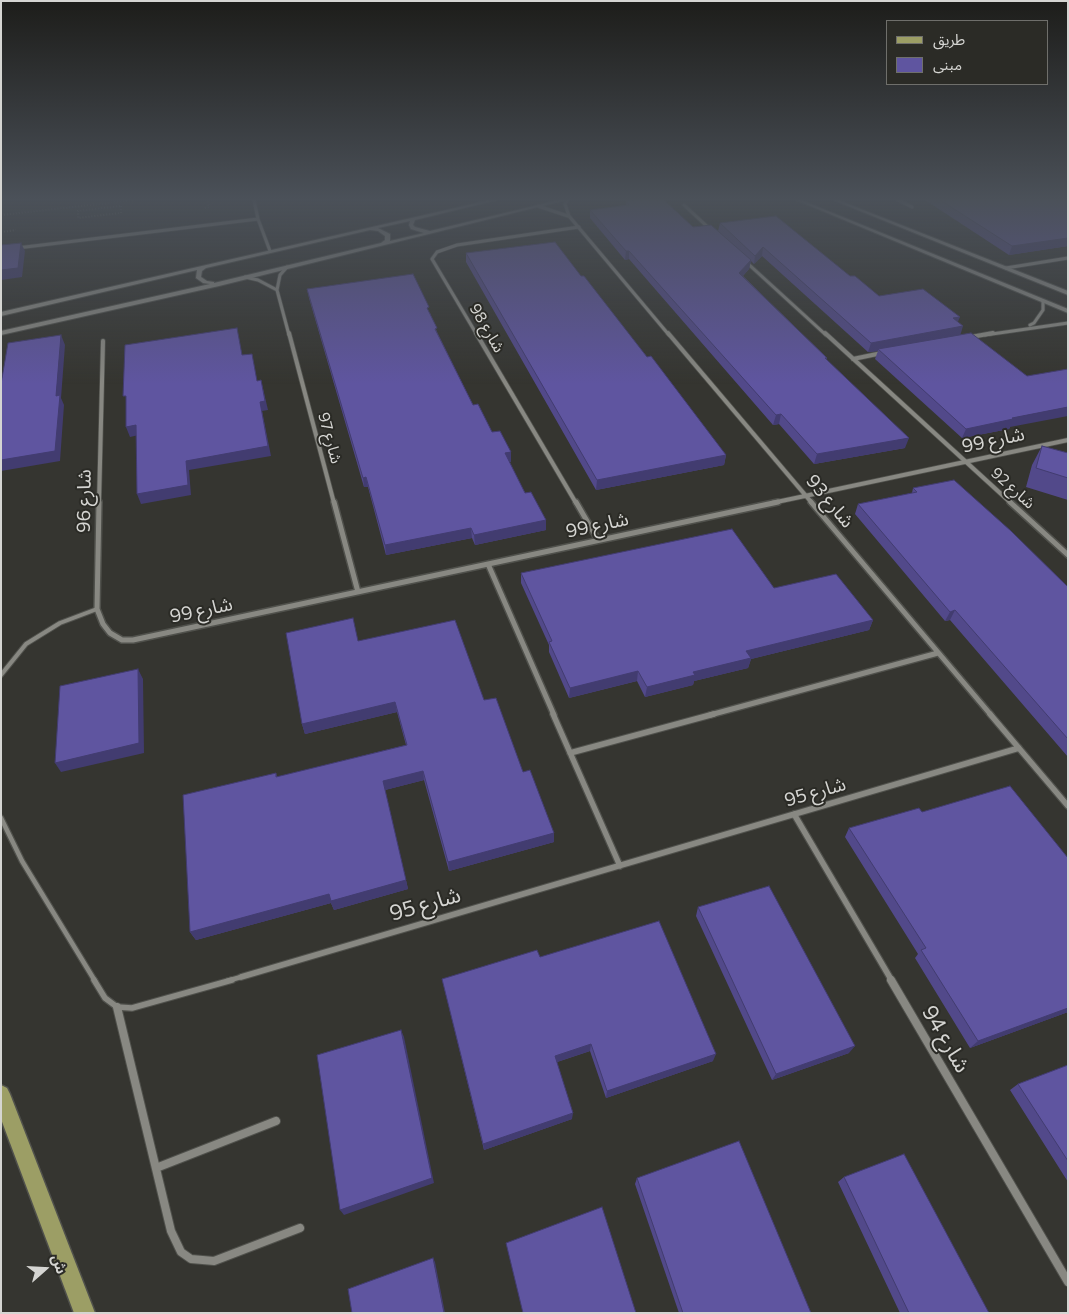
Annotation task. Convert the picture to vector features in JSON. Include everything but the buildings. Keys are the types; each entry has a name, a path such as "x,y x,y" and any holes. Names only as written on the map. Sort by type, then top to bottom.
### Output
{"main road":[{"path":"1,1094 85,1313"}],"street":[{"path":"1,314 227,261"},
{"path":"1,333 311,261"},
{"name":"شارع 98","path":"433,261 598,540"},
{"name":"شارع 93","path":"607,261 1068,806"},
{"name":"شارع 92","path":"747,261 1068,555"},
{"path":"949,261 1068,311"},
{"path":"989,261 1068,292"},
{"path":"1006,268 1047,261"},
{"path":"204,267 200,270 198,276 205,282 219,284"},
{"path":"245,277 258,280 277,290 280,275 287,267"},
{"name":"شارع 97","path":"277,290 358,592"},
{"path":"1020,329 1034,323 1043,310 1043,301"},
{"path":"964,339 1068,323"},
{"name":"شارع 96","path":"103,341 97,609 102,624 110,633 122,640 133,640"},
{"path":"853,359 890,352"},
{"name":"شارع 99","path":"133,640 1068,440"},
{"path":"488,564 620,866"},
{"path":"570,754 938,653"},
{"name":"شارع 95","path":"241,977 1019,748"},
{"name":"شارع 94","path":"794,814 1068,1282"},
{"path":"117,1007 175,1243 181,1252 191,1259 202,1262 214,1260 300,1228"},
{"path":"156,1168 276,1122"}],"lane":[{"path":"1,675 26,644 60,622 97,609"},
{"path":"1,818 22,860 105,998 117,1007 132,1008 241,977"}]}
